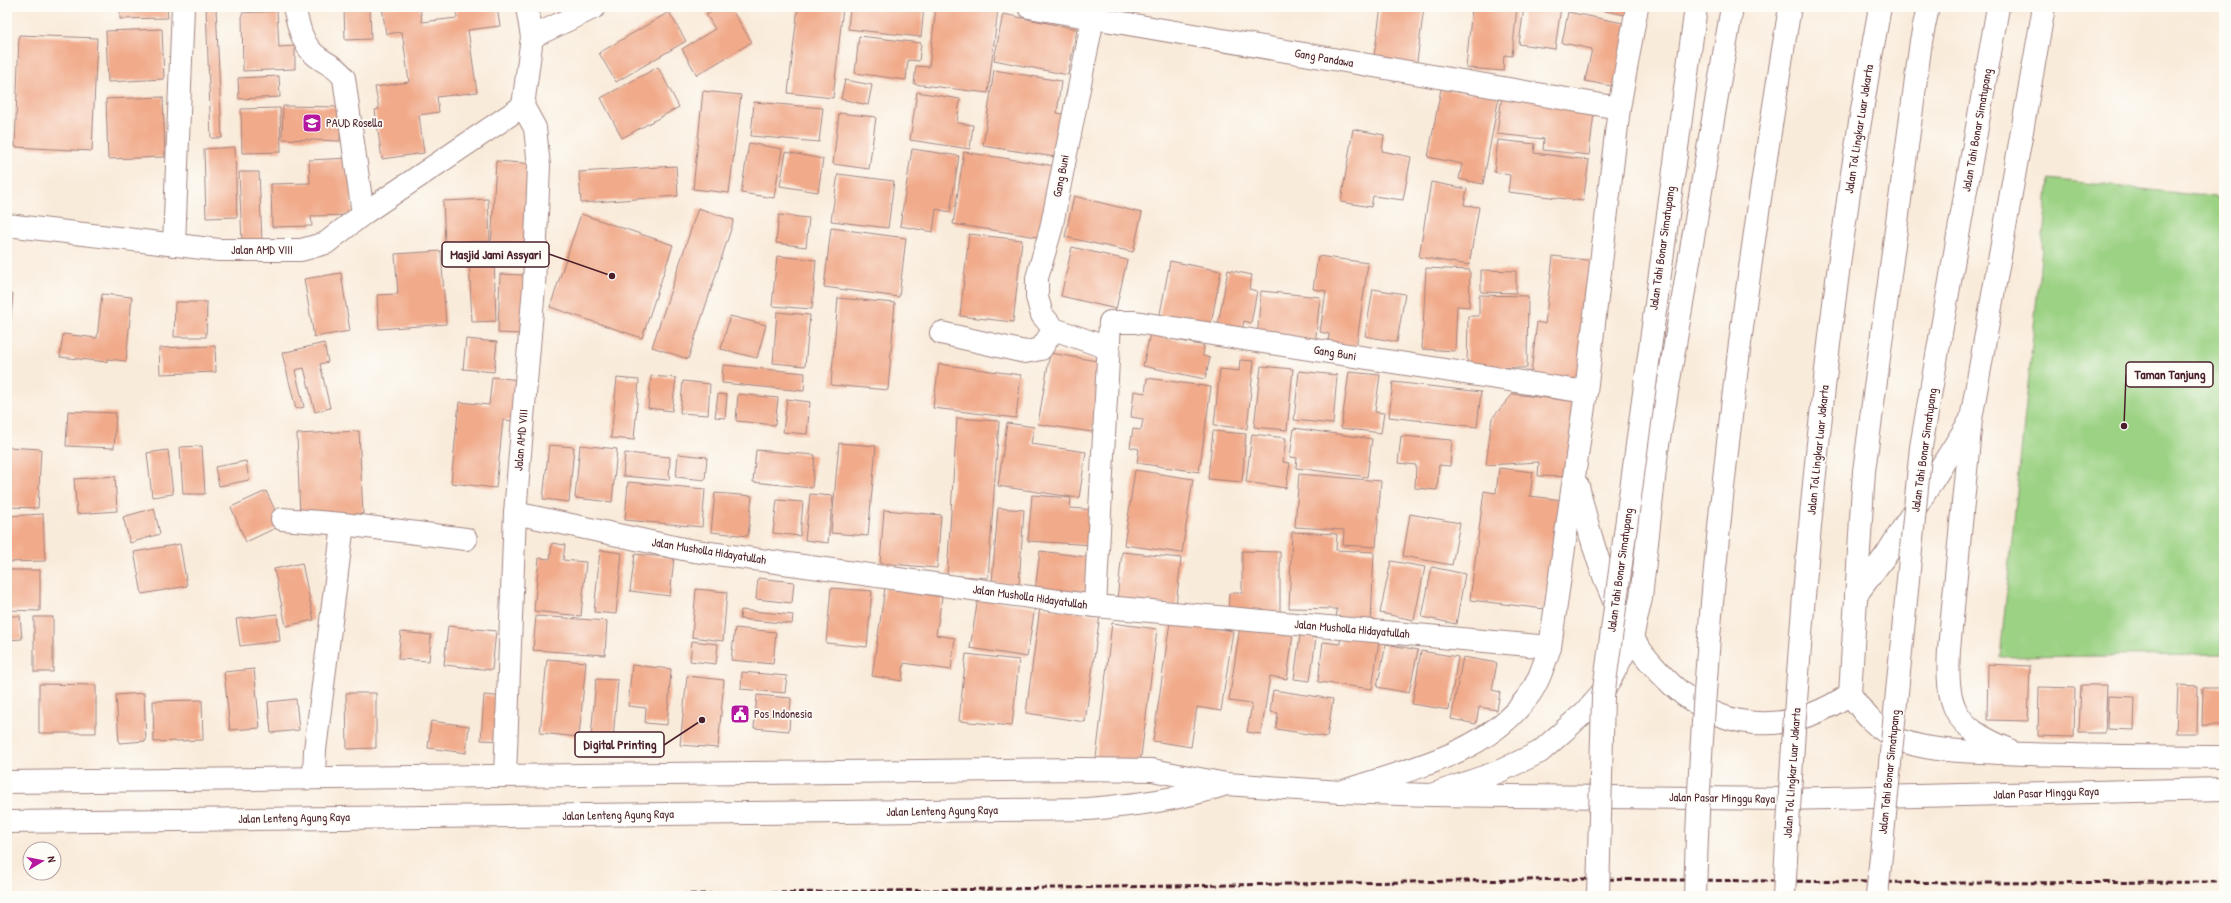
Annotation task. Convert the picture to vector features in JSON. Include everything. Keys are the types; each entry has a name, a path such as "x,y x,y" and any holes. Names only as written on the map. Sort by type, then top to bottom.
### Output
{"main road":[{"path":"174,245 183,7"},
{"path":"294,7 299,31 313,53 338,69 344,78 363,214"},
{"path":"523,106 532,37 526,7"},
{"path":"532,37 595,7"},
{"name":"Gang Pandawa","path":"1029,7 1619,108"},
{"path":"1341,792 1453,754 1480,740 1508,719 1527,699 1541,671 1550,646 1575,474 1619,108 1637,7"},
{"name":"Jalan Tahi Bonar Simatupang","path":"1598,896 1603,697 1696,7"},
{"path":"1431,795 1498,772 1540,752 1585,712 1605,689 1632,638 1641,598 1657,451 1732,7"},
{"path":"1695,896 1697,822 1719,520 1762,183 1790,7"},
{"name":"Jalan Tol Lingkar Luar Jakarta","path":"1784,896 1791,774 1808,549 1826,373 1843,229 1880,7"},
{"path":"1928,7 1920,41 1864,471 1850,694 1860,709 1877,727 1900,740 1934,748 2018,754 2224,757"},
{"name":"Jalan Tahi Bonar Simatupang","path":"1877,896 1921,446 1998,7"},
{"path":"2018,754 1982,738 1967,726 1955,710 1948,684 1950,634 1971,419 2044,7"},
{"name":"Gang Buni","path":"1054,329 1042,315 1037,297 1037,278 1051,229 1093,18"},
{"name":"Jalan AMD VIII","path":"7,225 219,250 301,250 326,243 363,214 523,106 535,128 539,166 534,286 515,513 505,776"},
{"name":"Gang Buni","path":"1095,606 1110,322 1135,322 1586,392"},
{"path":"941,333 1025,352 1041,349 1054,329 1108,348"},
{"path":"1856,596 1886,555 1971,419"},
{"path":"1575,474 1594,550 1609,589 1632,638 1653,665 1684,695 1711,712 1734,720 1758,724 1779,723 1802,718 1835,704 1850,694"},
{"name":"Jalan Musholla Hidayatullah","path":"515,513 688,550 1095,606 1550,646"},
{"path":"282,519 342,524 466,539"},
{"path":"314,778 315,750 342,524"},
{"name":"Jalan Lenteng Agung Raya","path":"7,782 1080,768 1152,770 1226,784 1341,792"},
{"name":"Jalan Lenteng Agung Raya","path":"7,822 1088,809 1145,804 1191,796 1226,784"},
{"name":"Jalan Pasar Minggu Raya","path":"1341,792 1431,795 1791,799 2224,788"}],"green space":[{"path":"2049,179 2224,198 2224,655 2000,657"}],"building":[{"path":"120,7 167,7 168,18 120,19"},
{"path":"206,7 216,7 222,138 211,138"},
{"path":"344,7 370,7 371,39 345,40"},
{"path":"382,7 420,7 422,22 457,18 456,7 497,7 500,26 468,30 477,92 437,97 439,112 419,115 424,153 382,159 375,110 379,109 375,87 409,82 402,32 386,34"},
{"path":"718,7 730,7 752,42 697,75 682,49 715,29 706,14"},
{"path":"798,7 843,7 833,98 788,93"},
{"path":"850,7 924,7 921,37 848,29"},
{"path":"936,7 980,7 998,9 988,93 914,84 916,66 929,67"},
{"path":"1381,7 1424,7 1416,69 1373,63"},
{"path":"1472,7 1517,7 1512,56 1504,55 1503,71 1466,68"},
{"path":"1524,7 1561,7 1555,49 1519,44"},
{"path":"1586,7 1631,7 1630,16"},
{"path":"277,11 279,47 295,46 295,69 243,71 242,13"},
{"path":"669,12 686,41 616,82 599,53"},
{"path":"1568,12 1628,24 1616,87 1585,81 1592,49 1562,43"},
{"path":"1003,14 1077,29 1068,75 994,60"},
{"path":"162,29 164,79 108,82 106,31"},
{"path":"19,35 97,38 92,151 15,147"},
{"path":"859,36 921,43 919,61 908,60 906,80 855,73"},
{"path":"658,67 679,107 622,138 601,98"},
{"path":"994,70 1061,81 1057,113 1068,115 1062,158 983,146"},
{"path":"279,76 280,97 239,99 238,78"},
{"path":"845,80 872,85 868,105 841,99"},
{"path":"1473,85 1500,91 1483,184 1459,179 1462,164 1428,157 1441,89 1471,94"},
{"path":"703,91 741,95 729,193 693,189"},
{"path":"917,92 960,99 957,123 973,125 970,149 910,140"},
{"path":"1502,95 1595,105 1589,155 1543,150 1544,139 1497,134"},
{"path":"163,97 165,157 108,159 106,99"},
{"path":"754,102 823,108 819,142 751,136"},
{"name":"PAUD Rosella","path":"283,106 341,107 340,141 282,139"},
{"path":"280,108 281,152 242,153 241,109"},
{"path":"839,113 876,117 869,169 833,164"},
{"path":"1353,129 1384,135 1382,151 1411,157 1403,200 1373,196 1371,207 1341,202"},
{"path":"1498,140 1535,144 1534,153 1589,160 1583,201 1508,192 1510,175 1494,172"},
{"path":"749,143 782,149 774,198 741,193"},
{"path":"235,147 237,217 206,218 204,149"},
{"path":"912,149 959,156 950,212 936,209 933,232 900,226"},
{"path":"786,152 823,159 818,192 780,186"},
{"path":"964,152 1055,166 1044,238 953,224"},
{"path":"350,158 352,215 311,216 312,226 272,227 271,184 310,183 309,160"},
{"path":"496,161 535,164 529,250 491,247"},
{"path":"676,166 678,196 581,203 579,172"},
{"path":"239,172 259,172 262,242 242,243"},
{"path":"838,174 894,181 888,228 831,221"},
{"path":"1431,182 1467,189 1464,205 1479,207 1469,265 1419,257"},
{"path":"1074,196 1142,213 1133,252 1065,237"},
{"path":"488,199 490,241 445,243 443,201"},
{"path":"698,208 734,220 688,359 652,347"},
{"path":"581,214 673,245 642,338 550,307"},
{"path":"779,215 809,218 806,247 776,243"},
{"path":"831,228 906,238 899,297 824,287"},
{"path":"969,234 1022,240 1013,322 960,316"},
{"path":"1072,247 1127,260 1116,309 1061,296"},
{"path":"441,251 446,324 379,329 377,295 398,294 395,254"},
{"path":"777,256 816,260 812,309 772,306"},
{"path":"1318,256 1368,263 1356,348 1328,344 1329,334 1320,332 1326,291 1313,289"},
{"path":"1553,256 1595,261 1581,388 1530,382 1537,322 1545,324"},
{"path":"494,258 496,321 472,322 469,259"},
{"path":"1170,261 1221,271 1210,329 1159,319"},
{"path":"1426,268 1470,270 1469,307 1457,306 1455,351 1422,349"},
{"path":"1228,270 1252,275 1249,289 1257,291 1251,323 1244,321 1241,335 1217,330"},
{"path":"1481,270 1516,271 1516,293 1481,292"},
{"path":"341,273 350,331 314,337 304,279"},
{"path":"500,274 524,275 522,334 498,333"},
{"path":"1373,289 1405,294 1397,342 1365,336"},
{"path":"1261,291 1320,297 1315,345 1257,339"},
{"path":"7,294 13,294 8,352 7,352"},
{"path":"102,294 132,297 126,361 107,359 107,362 60,357 63,334 97,338"},
{"path":"1479,295 1528,296 1527,368 1467,367 1468,316 1479,316"},
{"path":"838,298 895,303 888,390 831,385"},
{"path":"175,302 207,302 206,337 174,337"},
{"path":"777,312 810,315 805,366 773,363"},
{"path":"730,316 766,325 757,358 721,349"},
{"path":"1150,334 1204,346 1203,356 1210,358 1205,379 1143,366"},
{"path":"466,339 497,342 494,372 463,369"},
{"path":"324,343 328,362 320,364 330,408 315,412 304,368 295,370 304,407 296,409 282,353"},
{"path":"215,346 216,372 160,374 159,348"},
{"path":"1050,353 1103,362 1092,432 1038,424"},
{"path":"1240,360 1254,361 1247,429 1214,425 1220,369 1239,371"},
{"path":"939,364 1021,375 1016,418 933,408"},
{"path":"723,365 805,373 804,391 722,383"},
{"path":"1261,366 1293,369 1287,430 1254,427"},
{"path":"1299,371 1337,375 1333,424 1294,420"},
{"path":"1349,372 1380,375 1375,412 1384,413 1381,433 1341,428"},
{"path":"651,376 676,378 672,411 648,408"},
{"path":"492,377 520,380 515,421 503,420 496,488 451,483 459,402 489,405"},
{"path":"617,378 639,380 634,440 611,438"},
{"path":"1147,378 1211,387 1199,472 1137,463 1139,449 1130,447 1133,429 1141,430 1143,419 1131,417 1134,391 1145,393"},
{"path":"683,381 710,384 708,415 680,413"},
{"path":"1393,382 1481,392 1477,427 1389,417"},
{"path":"718,394 727,395 725,418 715,417"},
{"path":"738,394 778,398 775,425 736,421"},
{"path":"1513,394 1580,402 1572,477 1538,476 1539,462 1486,465 1492,418"},
{"path":"787,399 810,402 807,434 783,432"},
{"path":"68,411 116,413 114,448 66,446"},
{"path":"957,418 999,421 988,578 947,575"},
{"path":"1007,423 1034,427 1031,444 1086,452 1079,498 998,486"},
{"path":"1294,428 1372,439 1367,477 1296,468 1297,458 1290,457"},
{"path":"359,431 363,514 300,517 297,434"},
{"path":"1213,431 1246,434 1242,482 1208,479"},
{"path":"1252,434 1286,438 1283,462 1290,463 1286,488 1246,482"},
{"path":"1401,436 1452,440 1450,466 1439,465 1437,490 1415,488 1416,465 1398,463"},
{"path":"839,443 876,446 868,536 831,533"},
{"path":"549,445 574,447 569,502 543,499"},
{"path":"580,445 617,449 612,502 575,498"},
{"path":"202,446 205,494 183,494 180,447"},
{"path":"7,447 41,449 38,508 7,507"},
{"path":"168,450 173,494 152,497 147,453"},
{"path":"756,450 815,455 812,488 753,482"},
{"path":"625,453 670,457 669,480 623,476"},
{"path":"678,454 707,457 705,480 676,477"},
{"path":"246,461 249,480 219,486 215,467"},
{"path":"1499,468 1533,472 1530,496 1570,501 1553,610 1470,600 1484,491 1496,493"},
{"path":"1135,470 1193,479 1182,553 1124,545"},
{"path":"1299,474 1381,481 1376,547 1343,545 1344,530 1295,527"},
{"path":"115,476 117,511 77,514 74,479"},
{"path":"628,482 705,489 702,527 625,520"},
{"path":"266,491 282,525 246,542 231,507"},
{"path":"715,493 752,496 748,536 711,532"},
{"path":"810,494 833,496 828,543 805,540"},
{"path":"1032,495 1071,498 1070,508 1096,510 1094,545 1028,541"},
{"path":"777,500 803,502 800,536 773,533"},
{"path":"154,508 160,534 130,543 123,517"},
{"path":"998,508 1024,510 1019,584 992,583"},
{"path":"884,510 941,515 937,568 880,563"},
{"path":"43,514 45,561 7,562 7,516"},
{"path":"1410,514 1460,523 1452,565 1403,556"},
{"path":"1292,532 1337,534 1336,550 1374,552 1371,623 1336,621 1337,609 1289,608"},
{"path":"552,543 565,545 563,560 586,562 581,616 534,611 539,558 550,559"},
{"path":"180,544 187,586 142,594 134,552"},
{"path":"600,550 622,553 616,614 594,612"},
{"path":"1040,551 1095,558 1091,597 1035,590"},
{"path":"1242,551 1280,552 1280,617 1228,616 1229,593 1242,593"},
{"path":"1122,552 1181,558 1176,606 1117,600"},
{"path":"635,554 674,558 670,596 630,591"},
{"path":"1391,561 1425,567 1414,620 1380,613"},
{"path":"302,563 314,620 286,626 274,569"},
{"path":"1432,567 1465,574 1456,624 1422,617"},
{"path":"7,570 40,570 40,611 7,610"},
{"path":"758,578 794,582 792,603 756,599"},
{"path":"831,588 872,591 867,647 826,643"},
{"path":"885,588 942,597 936,635 955,638 951,670 904,663 902,681 872,676"},
{"path":"696,589 727,592 723,641 692,637"},
{"path":"978,598 1035,607 1027,657 970,648"},
{"path":"1040,607 1100,615 1085,722 1026,713"},
{"path":"741,610 793,615 792,624 740,619"},
{"path":"277,614 280,641 240,646 236,619"},
{"path":"7,616 20,616 22,639 7,640"},
{"path":"536,616 607,621 605,655 533,650"},
{"path":"34,617 53,617 53,672 34,672"},
{"path":"1170,622 1233,631 1221,711 1197,707 1191,747 1153,741"},
{"path":"1112,623 1157,629 1140,764 1096,758"},
{"path":"448,626 496,631 492,670 444,665"},
{"path":"1240,626 1293,634 1287,679 1270,676 1261,734 1247,732 1252,704 1229,701"},
{"path":"735,628 776,632 773,664 731,660"},
{"path":"401,632 431,635 429,661 398,659"},
{"path":"1300,635 1316,638 1310,681 1294,679"},
{"path":"1341,636 1379,641 1372,689 1318,682 1323,642 1340,644"},
{"path":"692,641 718,644 716,664 690,661"},
{"path":"1386,644 1418,650 1409,693 1377,687"},
{"path":"1421,651 1458,657 1449,710 1412,704"},
{"path":"966,654 1019,660 1012,726 959,721"},
{"path":"1463,657 1497,663 1492,690 1500,692 1497,710 1479,707 1476,724 1451,719"},
{"path":"547,659 586,662 579,737 540,733"},
{"path":"1988,664 2030,666 2028,721 1987,720"},
{"path":"632,665 671,669 667,725 645,723 646,708 628,706"},
{"path":"254,669 260,728 230,730 224,672"},
{"path":"742,672 787,676 785,693 741,689"},
{"path":"687,676 724,680 718,748 680,745"},
{"path":"596,679 618,680 612,751 590,749"},
{"path":"39,684 96,685 96,733 39,733"},
{"path":"2081,685 2107,685 2105,733 2079,733"},
{"path":"2178,685 2198,686 2197,733 2176,733"},
{"path":"2039,687 2075,688 2074,737 2038,736"},
{"path":"2203,688 2224,688 2224,725 2202,725"},
{"path":"1273,690 1333,699 1327,737 1276,729 1278,713 1270,712"},
{"path":"144,693 146,741 119,743 116,695"},
{"path":"346,693 376,693 376,748 347,749"},
{"path":"484,695 506,697 504,741 481,740"},
{"path":"757,695 791,698 789,731 754,728"},
{"path":"2108,696 2135,697 2134,730 2107,729"},
{"path":"296,699 299,730 271,733 268,702"},
{"path":"202,700 203,740 154,742 153,701"},
{"path":"431,721 469,726 466,753 428,748"}],"railway":[{"path":"591,896 1580,879 1970,883 2224,882"}],"place":[{"name":"PAUD Rosella","path":"312,123"},
{"name":"Masjid Jami Assyari","path":"612,276"},
{"name":"Taman Tanjung","path":"2124,426"},
{"name":"Pos Indonesia","path":"740,714"},
{"name":"Digital Printing","path":"702,720"}]}
